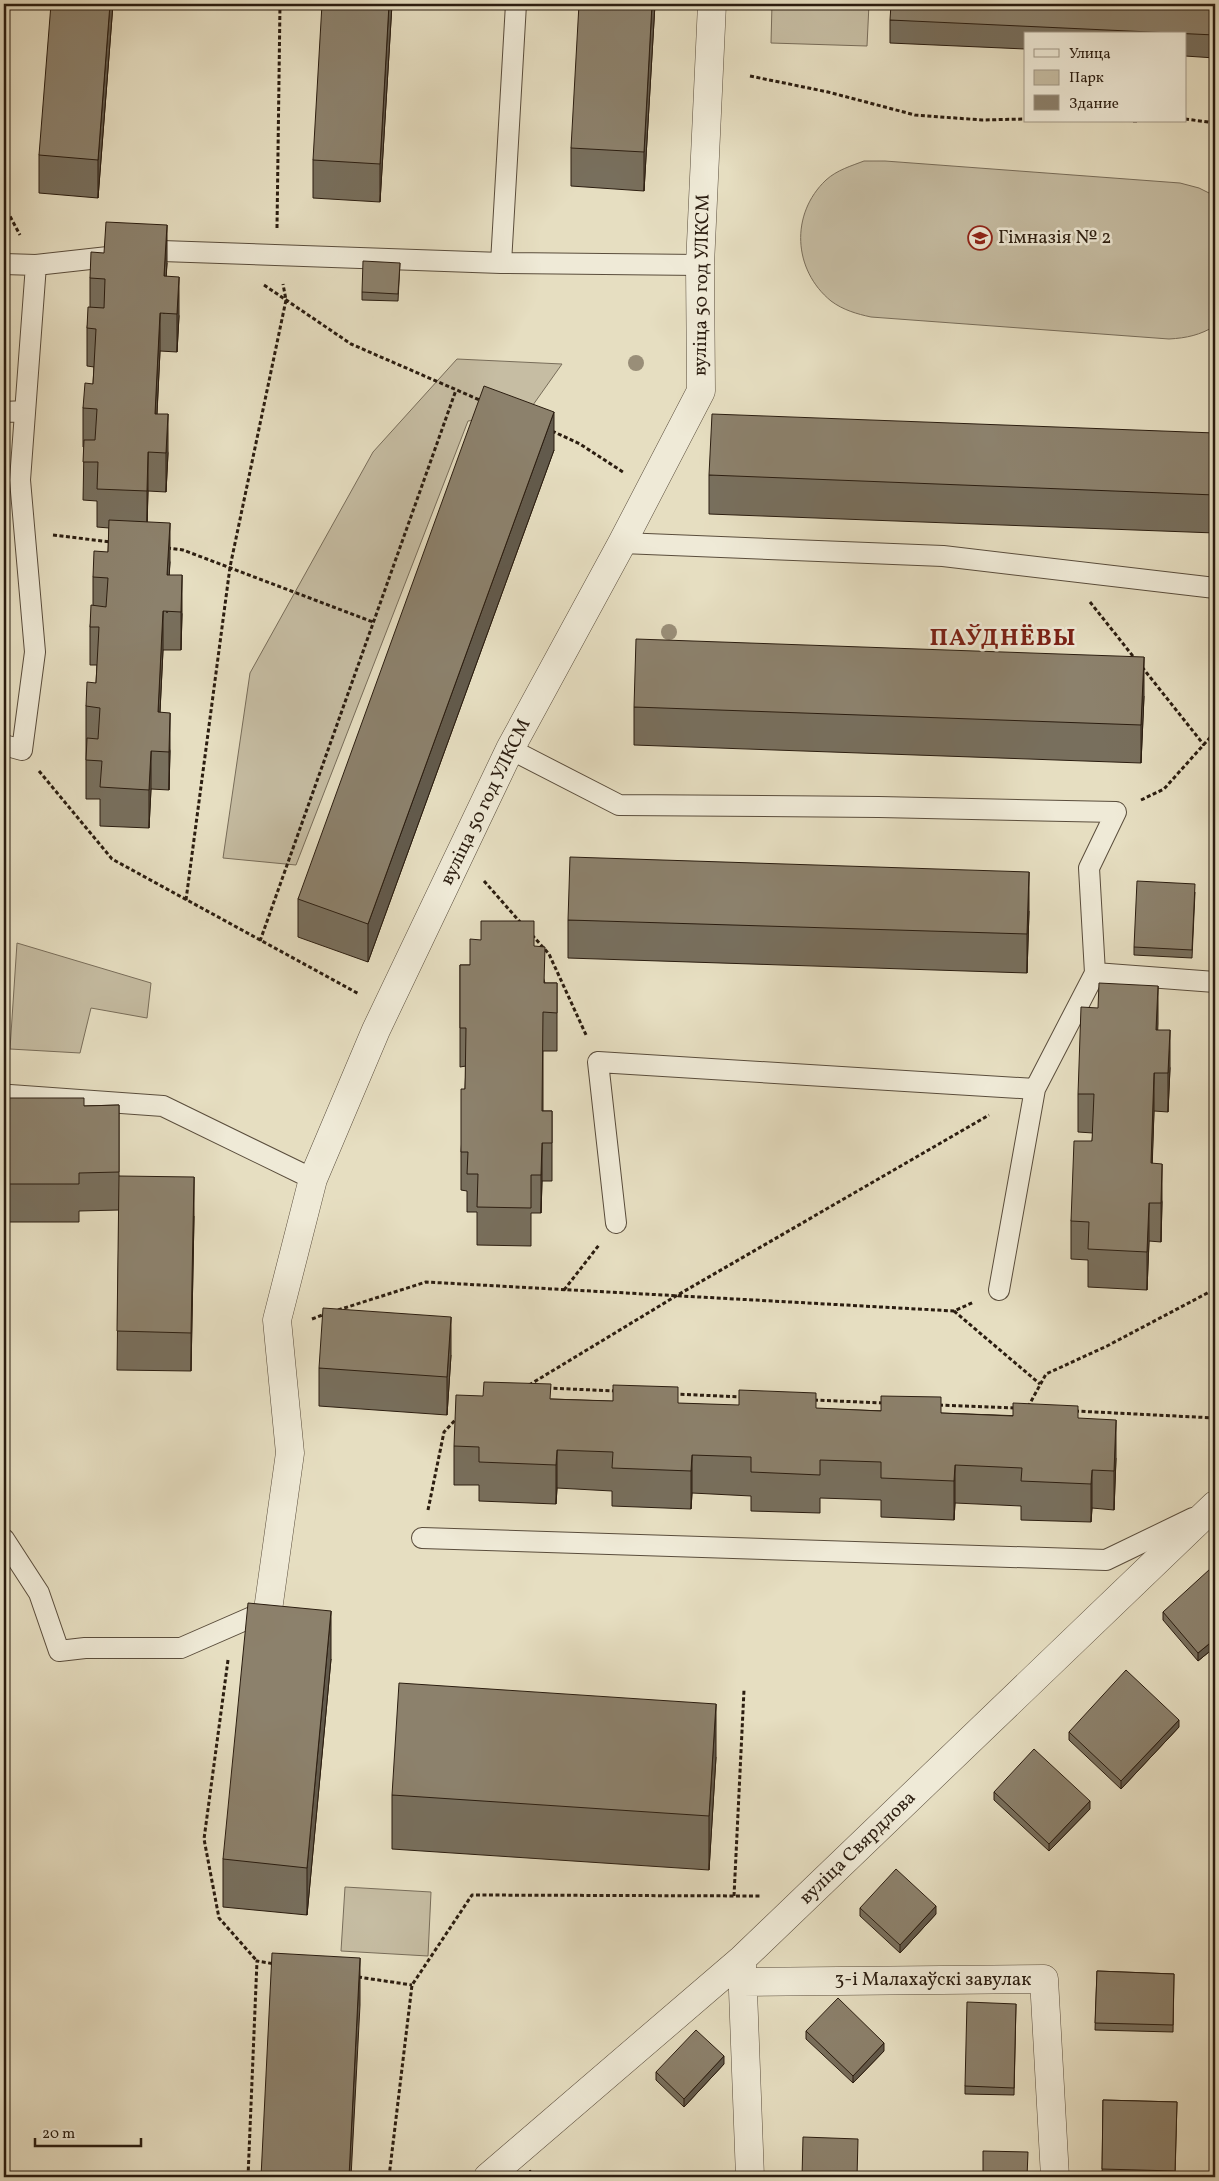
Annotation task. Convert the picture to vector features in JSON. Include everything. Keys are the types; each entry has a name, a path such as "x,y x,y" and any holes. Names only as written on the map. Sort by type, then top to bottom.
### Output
{"street":[{"name":"вуліца 50 год УЛКСМ","path":"268,1610 290,1453 277,1320 313,1180 386,1008 510,749 622,543 701,391 700,265 712,4"},
{"name":"вуліца Свярдлова","path":"488,2177 743,1970 807,1896 1214,1511"},
{"path":"743,1970 750,2177"},
{"name":"3-і Малахаўскі завулак","path":"743,1970 1044,1979 1055,2177"}],"lane":[{"path":"501,263 516,4"},
{"path":"4,264 36,265 162,251 501,263 700,265"},
{"path":"13,748 35,652 20,480 36,265"},
{"path":"4,412 25,411"},
{"path":"622,543 943,556 1215,588"},
{"path":"510,749 619,805 879,807 1116,812 1089,868 1095,973 1035,1089 999,1290"},
{"path":"1095,973 1215,982"},
{"path":"616,1223 598,1062 1035,1089"},
{"path":"10,1095 163,1106 313,1180"},
{"path":"422,1538 1106,1560 1214,1511"},
{"path":"4,1539 39,1593 60,1651 86,1648 181,1648 268,1610"}],"path":[{"path":"277,255 280,4"},
{"path":"750,76 828,92 915,115 982,120 1024,119"},
{"path":"1186,119 1215,122"},
{"path":"263,284 351,344 483,401"},
{"path":"186,900 230,567 286,300"},
{"path":"260,940 456,390"},
{"path":"545,428 580,444 650,490"},
{"path":"24,532 114,542"},
{"path":"163,548 183,550 373,622"},
{"path":"1065,570 1204,745"},
{"path":"1116,812 1164,789 1215,732"},
{"path":"13,748 112,860 386,1008"},
{"path":"460,854 524,926"},
{"path":"530,933 549,954 598,1062"},
{"path":"535,1388 525,1387 676,1296 993,1113"},
{"path":"564,1290 616,1223"},
{"path":"278,1329 426,1282 954,1312 999,1290"},
{"path":"1037,1409 1027,1409 1046,1374 1107,1346 1215,1289"},
{"path":"954,1312 1040,1384"},
{"path":"545,1388 623,1391"},
{"path":"672,1394 751,1397"},
{"path":"810,1400 889,1403"},
{"path":"938,1405 1017,1408"},
{"path":"1066,1411 1215,1418"},
{"path":"422,1538 444,1432 462,1413"},
{"path":"232,1625 204,1839 219,1918 258,1962 277,1964"},
{"path":"734,1896 744,1690"},
{"path":"389,2177 412,1985 472,1895 807,1896"},
{"path":"248,2177 258,1962"},
{"path":"354,1976 412,1985"}],"green space":[{"path":"772,4 869,4 867,46 771,43"},
{"path":"864,161 1180,183 1199,188 1215,196 1215,326 1193,336 1169,339 871,317 845,309 831,301 818,288 809,274 803,258 801,242 802,225 806,209 814,194 826,180 839,171"},
{"path":"457,359 562,364 528,412 468,421 296,865 223,858 250,673 373,452"},
{"path":"17,943 151,983 147,1018 91,1008 80,1053 10,1049"},
{"path":"345,1887 431,1892 428,1956 341,1951"}],"building":[{"path":"51,4 110,4 98,160 39,155"},
{"path":"322,4 389,4 380,164 313,160"},
{"path":"579,4 652,4 644,152 571,148"},
{"path":"891,4 1215,4 1215,35 1186,34 1186,32 890,20"},
{"path":"106,222 167,225 164,276 179,277 177,314 160,313 155,414 168,414 166,453 148,452 147,491 97,489 98,462 83,462 84,440 95,440 97,409 83,408 85,383 93,384 96,329 87,328 88,307 104,308 105,279 90,278 91,252 104,253"},
{"path":"363,261 400,263 398,294 362,292"},
{"path":"484,386 554,412 368,924 298,899"},
{"path":"712,414 1215,433 1215,495 709,475"},
{"path":"109,520 170,523 167,575 182,575 181,612 163,611 158,712 170,713 169,752 151,751 149,790 100,787 102,761 86,760 87,738 98,739 100,708 86,706 87,682 96,683 99,627 90,627 91,605 106,607 108,578 93,577 94,551 108,552"},
{"path":"636,639 1144,657 1141,725 634,707"},
{"path":"570,857 1029,872 1027,934 568,920"},
{"path":"1137,881 1195,884 1192,950 1134,947"},
{"path":"481,921 534,921 534,946 545,947 544,983 557,983 557,1013 543,1012 542,1111 552,1111 552,1143 542,1143 541,1175 531,1175 531,1208 477,1207 478,1174 467,1174 468,1152 461,1152 461,1089 465,1089 466,1028 460,1028 460,965 470,965 470,939 481,940"},
{"path":"1099,983 1158,986 1156,1030 1170,1030 1168,1073 1154,1073 1151,1163 1162,1164 1161,1203 1149,1203 1147,1252 1088,1249 1089,1222 1071,1221 1074,1141 1092,1141 1094,1094 1078,1094 1081,1007 1098,1008"},
{"path":"4,1098 84,1098 84,1106 119,1105 119,1172 79,1173 79,1184 8,1184 8,1164 4,1164"},
{"path":"119,1176 194,1177 191,1333 117,1331"},
{"path":"323,1308 451,1317 447,1377 319,1368"},
{"path":"484,1382 551,1384 550,1399 613,1401 613,1385 678,1387 678,1403 739,1405 739,1390 816,1393 816,1408 881,1411 881,1396 941,1397 941,1413 1013,1416 1013,1403 1078,1406 1078,1418 1116,1420 1114,1471 1092,1470 1091,1484 1021,1481 1022,1468 955,1465 954,1481 881,1478 881,1462 820,1460 820,1475 751,1472 751,1457 692,1455 691,1471 612,1468 613,1452 557,1450 556,1465 479,1462 479,1447 454,1446 456,1395 483,1396"},
{"path":"1210,1569 1215,1575 1215,1639 1198,1653 1163,1612"},
{"path":"248,1603 331,1611 307,1868 223,1859"},
{"path":"1126,1670 1179,1720 1121,1781 1069,1732"},
{"path":"399,1683 716,1704 709,1816 392,1795"},
{"path":"1034,1749 1090,1801 1049,1844 994,1792"},
{"path":"896,1869 936,1906 900,1945 860,1908"},
{"path":"272,1953 360,1958 349,2177 261,2177"},
{"path":"1097,1971 1174,1974 1173,2025 1095,2023"},
{"path":"838,1998 884,2043 853,2076 806,2031"},
{"path":"967,2002 1016,2004 1014,2088 965,2086"},
{"path":"696,2030 724,2056 684,2099 656,2072"},
{"path":"1103,2100 1177,2102 1175,2171 1102,2169"},
{"path":"803,2137 858,2139 857,2177 802,2177"},
{"path":"983,2151 1028,2152 1027,2177 983,2177"},
{"path":"530,2170 538,2177 524,2177"}],"place":[{"name":"Гімназія № 2","path":"980,238"}],"district":[{"name":"ПАЎДНЁВЫ","path":"1003,639"}]}
